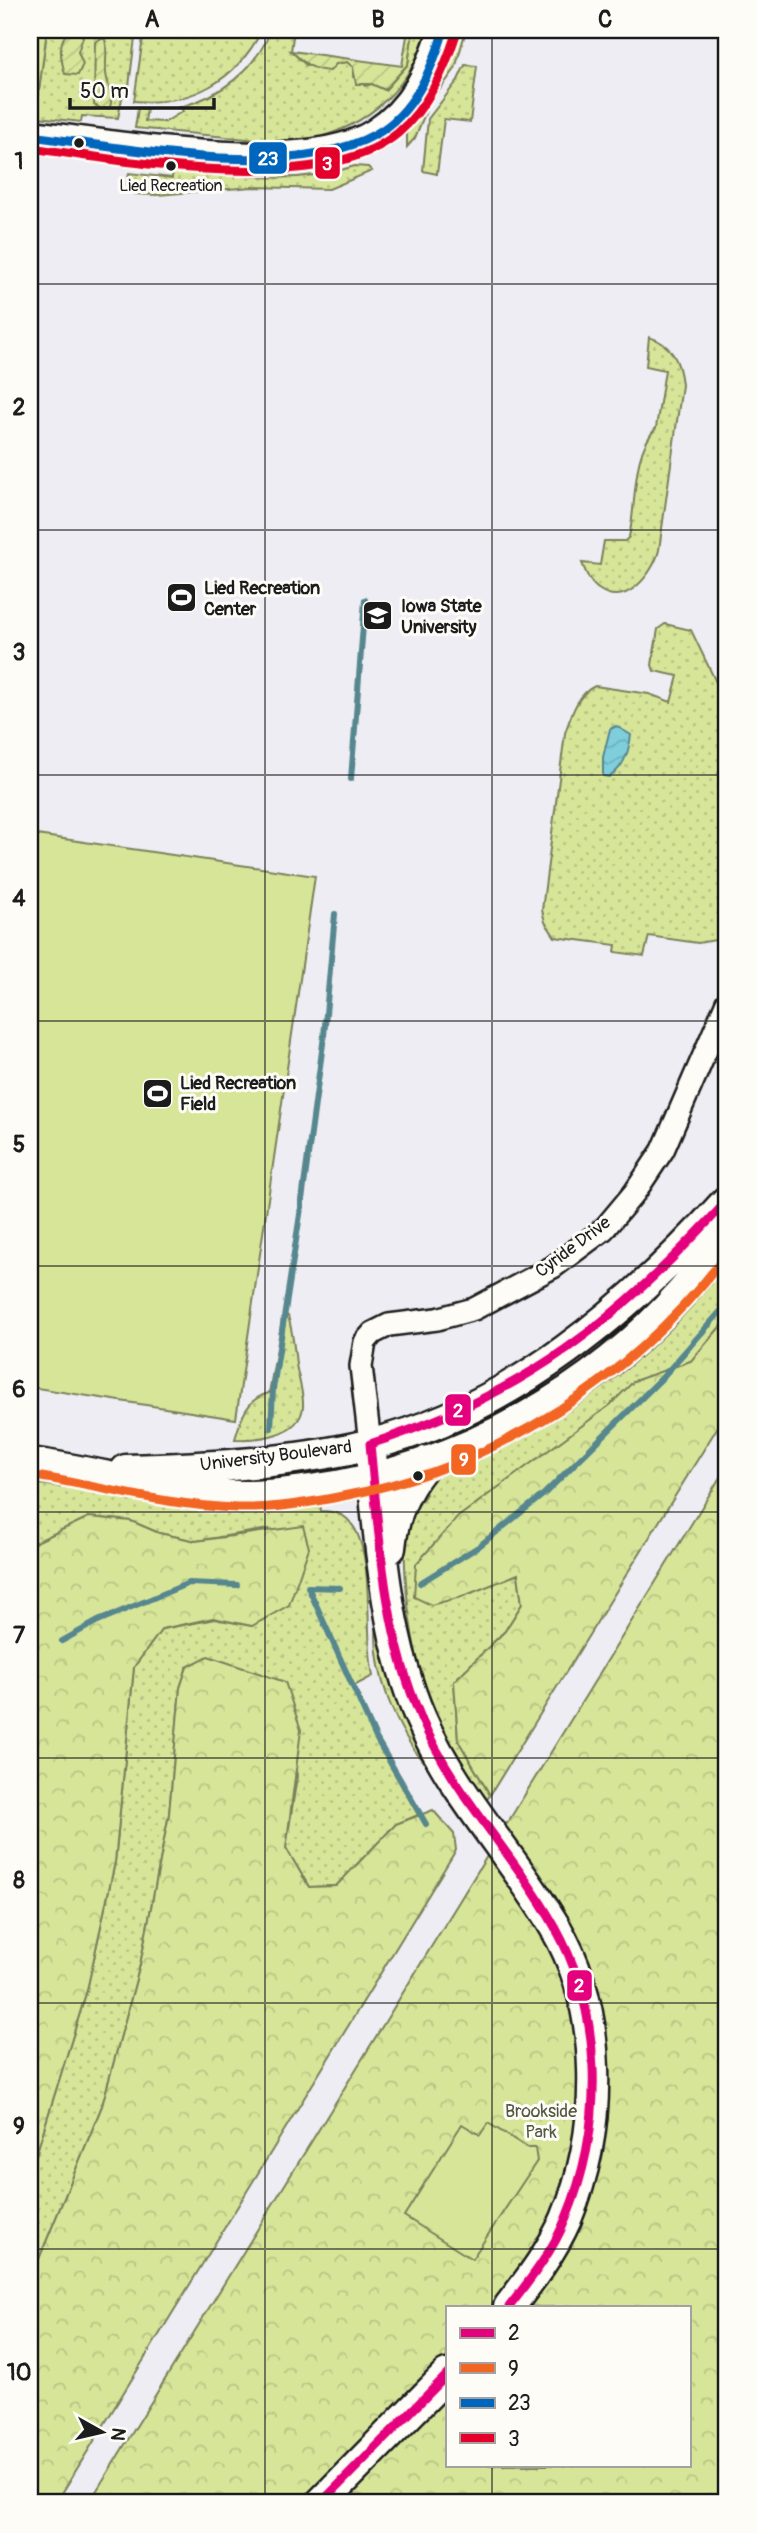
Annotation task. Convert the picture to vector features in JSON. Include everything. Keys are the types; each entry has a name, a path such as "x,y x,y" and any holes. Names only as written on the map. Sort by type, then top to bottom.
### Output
{"main road":[{"path":"30,136 234,157 300,158 331,152 376,134 407,106 425,83 444,30"},
{"name":"University Boulevard","path":"80,1470 244,1463 370,1444 475,1405 545,1363 653,1280 727,1201"},
{"name":"University Boulevard","path":"30,1464 80,1470 197,1494 241,1496 273,1495 373,1479 428,1461 523,1418 585,1380 678,1298 704,1268 727,1234"},
{"path":"370,1444 392,1616 420,1717 463,1796 533,1891 558,1931 585,2011 594,2077 591,2122 579,2180 565,2222 510,2306"},
{"path":"386,1576 392,1531 399,1505 408,1486 428,1461"},
{"path":"321,2503 446,2376"}],"street":[{"name":"Cyride Drive","path":"370,1444 361,1366 366,1342 373,1333 389,1325 437,1319 474,1309 553,1267 604,1229 635,1192 663,1150 727,1002"}],"green space":[{"path":"30,30 47,30 37,106 30,105"},
{"path":"47,30 136,30 128,94 123,93 118,118 82,116 81,122 30,116 30,105 37,105"},
{"path":"71,30 78,30 83,37 78,52 83,64 78,75 65,74 62,62 61,44"},
{"path":"144,30 262,30 239,63 210,86 174,99 134,101"},
{"path":"271,30 294,30 291,51 307,66 347,62 353,67 353,77 365,86 372,84 385,90 408,64 413,30 426,30 419,52 395,90 379,106 340,130 296,141 274,141 135,128 138,108 147,109 145,121 165,122 183,111 180,107 223,88 256,57"},
{"path":"408,30 413,30 408,64 385,90 372,84 356,84 353,67 347,62 336,64 330,71 318,69 291,51 402,66"},
{"path":"458,30 466,30 455,69 428,106 415,138 407,147 407,123"},
{"path":"105,39 106,73 111,99 110,107 102,109 94,105 95,42"},
{"path":"465,65 477,66 470,122 444,119 437,174 423,171 428,119 458,80"},
{"path":"355,166 368,167 372,171 329,189 252,187 157,195 135,194 136,186 127,185 129,173 172,178 173,170 288,177 310,176"},
{"path":"649,337 669,349 677,362 682,385 659,550 651,568 638,585 620,594 610,594 594,585 582,563 600,565 604,541 625,541 629,537 639,465 642,452 656,428 665,370 646,366"},
{"path":"665,624 691,630 727,705 727,938 698,943 649,936 644,956 615,952 616,945 555,937 545,922 542,910 565,733 572,713 584,694 595,686 649,694 671,702 678,676 654,671 652,665 658,629"},
{"name":"Lied Recreation Field","path":"30,834 315,876 236,1419 30,1387"},
{"path":"727,1254 727,1319 691,1361 634,1381 611,1405 461,1597 518,1574 522,1604 505,1631 454,1682 458,1740 490,1795 486,1801 433,1708 418,1661 412,1635 406,1578 409,1502 417,1507 426,1494 420,1487 451,1467"},
{"path":"283,1314 288,1316 290,1322 302,1391 303,1407 300,1417 286,1430 276,1434 235,1439 250,1404 269,1393"},
{"path":"727,1319 727,1412 490,1795 458,1740 454,1681 505,1631 522,1604 518,1574 461,1597 431,1605 414,1597 416,1564 458,1517 610,1405 634,1381 691,1361"},
{"name":"Brookside Park","path":"727,1466 727,2503 89,2503"},
{"path":"30,1483 200,1504 320,1501 321,1511 344,1516 358,1535 363,1553 373,1676 352,1687 376,1741 418,1815 396,1824 336,1886 309,1887 286,1848 297,1776 285,1682 242,1668 187,1667 180,1688 169,1814 140,1965 102,2106 30,2281 30,2174 87,1990 115,1862 134,1667 162,1629 215,1619 252,1626 269,1529 196,1541 159,1533 131,1521 89,1517 30,1545"},
{"path":"89,1517 131,1521 159,1533 196,1541 303,1526 309,1548 289,1605 252,1626 213,1618 162,1629 134,1667 115,1862 87,1990 30,2174 30,1545"},
{"path":"377,1619 431,1766 428,1768 405,1735 388,1698 378,1658"},
{"path":"208,1656 285,1682 301,1730 286,1848 309,1887 336,1886 396,1824 433,1810 454,1834 456,1850 56,2503 30,2503 30,2281 102,2106 140,1965 169,1814 180,1688 187,1667"},
{"path":"488,2123 528,2148 535,2148 537,2161 472,2259 404,2216 462,2124 480,2135"}],"water":[{"path":"616,726 631,735 629,747 614,774 603,776 603,757 610,729"}],"waterway":[{"path":"351,779 365,600"},
{"path":"271,1428 273,1389 324,1036 335,914"},
{"path":"420,1583 478,1547 544,1494 661,1379 727,1304"},
{"path":"62,1641 98,1621 189,1583 237,1585"},
{"path":"340,1588 308,1587 376,1738 426,1824"}],"transit line":[{"name":"23","path":"30,136 158,153 254,159 299,156 341,148 376,134 401,114 420,89 444,30"},
{"name":"3","path":"30,148 220,170 272,170 321,165 363,153 398,133 409,123 434,88 456,34"},
{"name":"2","path":"510,2306 555,2242 578,2183 592,2109 590,2033 583,1997 571,1961 555,1927 450,1773 421,1718 399,1652 391,1618 370,1444 477,1402 566,1349 647,1283 727,1201"},
{"name":"9","path":"30,1475 160,1500 238,1508 304,1503 400,1482 455,1463 508,1439 558,1411 605,1378 649,1340 690,1299 727,1254"},
{"name":"2","path":"321,2503 446,2376"}],"place":[{"name":"Lied Recreation","path":"171,166"},
{"name":"Lied Recreation Center","path":"181,598"},
{"name":"Iowa State University","path":"378,616"},
{"name":"Lied Recreation Field","path":"157,1093"}]}
